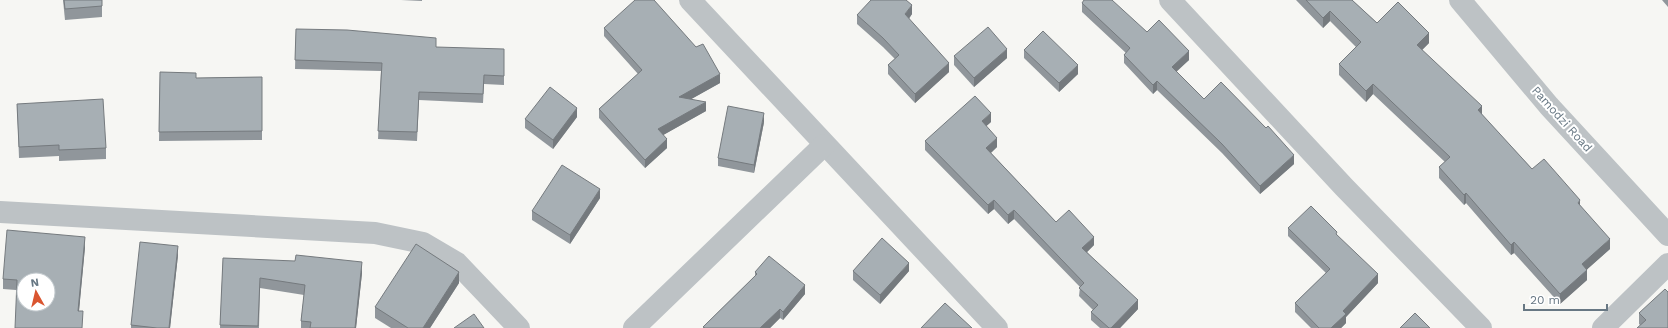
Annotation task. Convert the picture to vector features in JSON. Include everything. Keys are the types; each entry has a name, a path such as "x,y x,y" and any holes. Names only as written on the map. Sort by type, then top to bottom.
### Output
{"street":[{"path":"1170,0 1344,187 1481,328"},
{"name":"Pamodzi Road","path":"1460,0 1549,106 1668,235"},
{"path":"693,1 824,145 997,328"},
{"path":"634,328 824,145"},
{"path":"0,212 375,233 423,243 457,263 519,328"},
{"path":"1603,328 1668,264"}],"building":[{"path":"64,0 102,0 102,6 65,9"},
{"path":"635,0 654,0 696,47 703,44 720,74 679,97 706,102 658,129 667,139 645,160 599,109 642,70 604,28"},
{"path":"871,0 906,0 912,5 905,14 949,63 915,94 888,65 899,55 883,38 857,15"},
{"path":"1084,0 1112,0 1147,32 1159,20 1189,51 1172,67 1204,99 1221,82 1266,128 1268,126 1294,155 1260,186 1222,144 1157,81 1153,85 1124,55 1130,48 1082,3"},
{"path":"1306,0 1352,0 1377,23 1398,2 1429,33 1417,45 1482,106 1478,110 1532,169 1544,159 1580,200 1578,203 1610,239 1582,264 1587,270 1560,294 1514,242 1511,245 1466,193 1464,195 1439,167 1450,157 1373,84 1366,91 1339,64 1361,42 1330,11 1323,18"},
{"path":"988,27 1007,49 974,78 954,56"},
{"path":"296,29 347,30 436,38 436,47 504,49 504,76 484,75 483,94 419,92 417,132 378,131 382,63 295,60"},
{"path":"1043,31 1078,65 1059,83 1024,50"},
{"path":"160,72 196,73 196,78 262,77 262,131 159,132"},
{"path":"550,87 577,108 553,140 525,119"},
{"path":"975,96 991,113 982,121 997,138 986,148 1056,222 1069,210 1094,237 1082,248 1138,300 1111,328 1109,328 1091,312 1098,305 1079,288 1084,283 1014,210 1008,215 994,200 988,205 925,141"},
{"path":"103,99 106,148 59,150 59,145 19,147 17,104"},
{"path":"728,106 764,113 754,165 718,158"},
{"path":"562,165 600,189 570,235 532,211"},
{"path":"1311,206 1337,232 1336,234 1378,274 1343,311 1346,314 1331,328 1319,328 1295,303 1330,269 1288,228"},
{"path":"7,230 85,237 78,311 83,311 82,328 15,328 16,304 16,312 56,312 56,272 16,272 16,280 3,279"},
{"path":"882,238 909,263 880,295 853,271"},
{"path":"140,242 178,246 169,328 131,325"},
{"path":"416,244 459,272 423,328 408,328 375,307"},
{"path":"296,255 362,262 355,328 310,328 311,322 301,321 305,285 260,278 258,326 220,325 223,258 295,261"},
{"path":"769,256 805,285 783,312 780,309 760,328 703,327 757,274 755,272"},
{"path":"1665,289 1668,292 1668,328 1637,328 1646,320 1639,313"},
{"path":"945,303 972,328 921,328"},
{"path":"1415,313 1430,328 1400,328"},
{"path":"474,314 484,328 454,328"}]}
